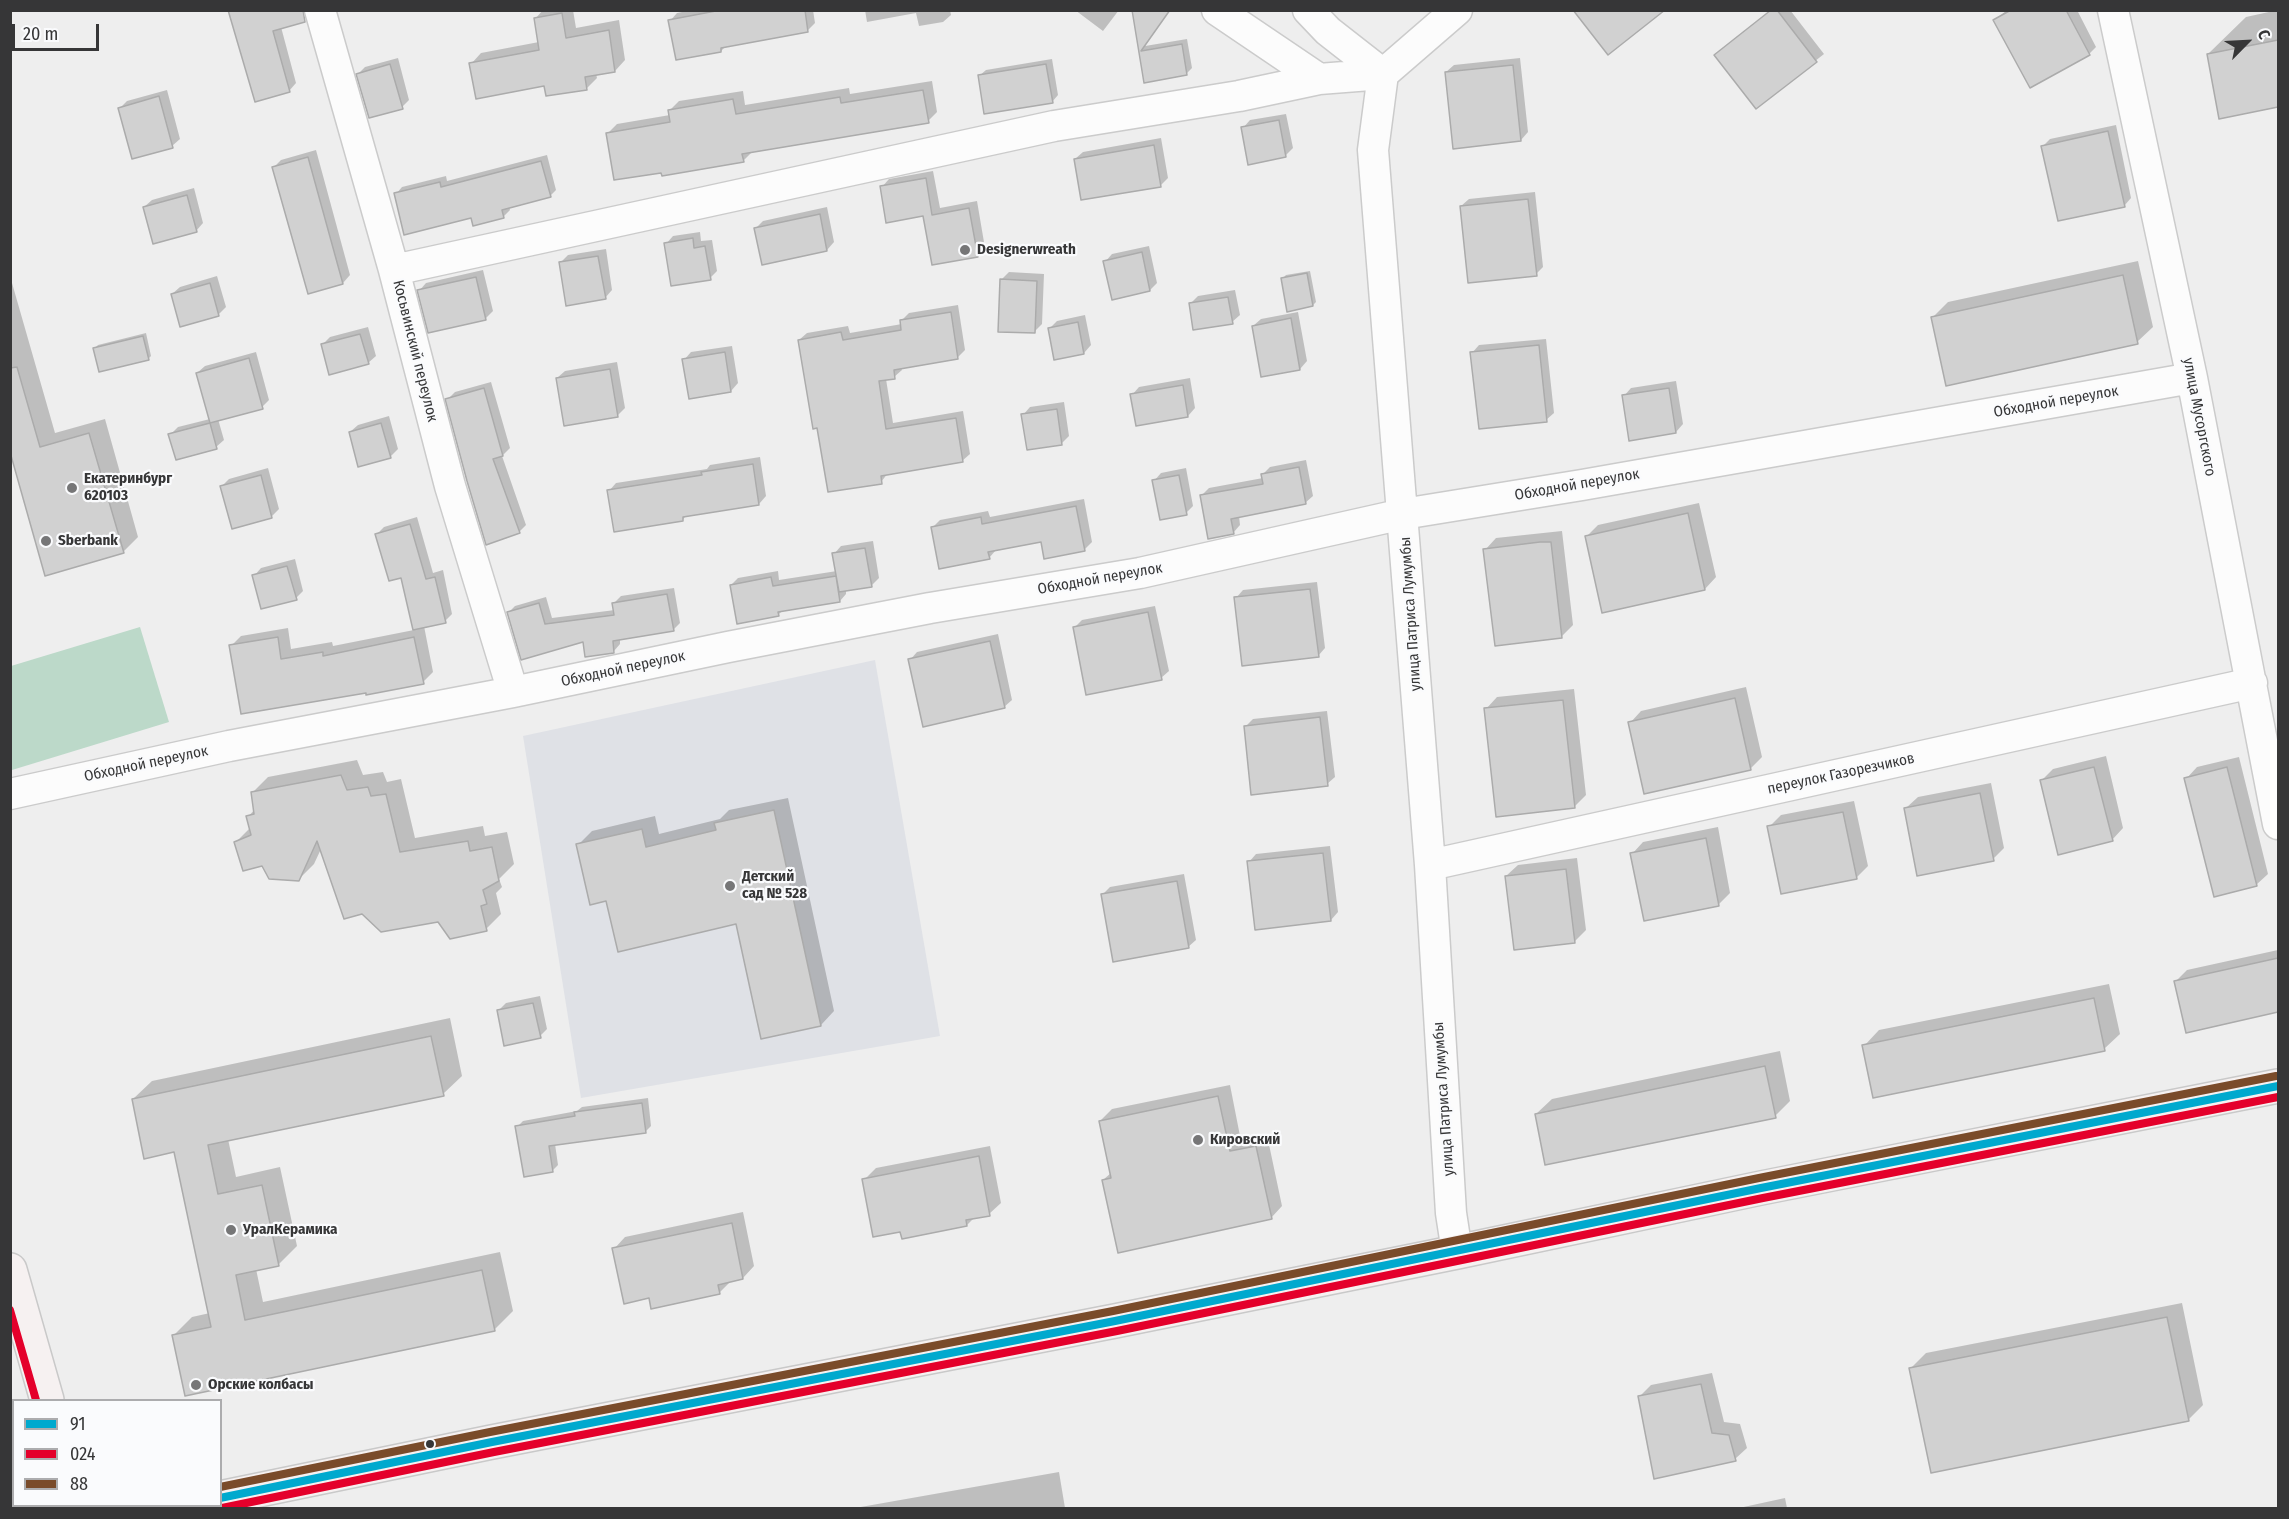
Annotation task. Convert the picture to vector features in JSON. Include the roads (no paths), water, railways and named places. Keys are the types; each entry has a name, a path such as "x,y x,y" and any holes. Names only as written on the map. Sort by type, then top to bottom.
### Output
{"main road":[{"path":"222,1498 2278,1086"},
{"path":"10,1270 46,1399"}],"street":[{"name":"Косьвинский переулок","path":"320,10 394,270 450,486 513,692"},
{"path":"1217,10 1319,78"},
{"path":"1308,10 1328,32 1383,74"},
{"path":"394,270 1054,126 1239,96 1319,78 1383,74 1457,10"},
{"name":"улица Мусоргского","path":"2113,10 2192,378 2278,824"},
{"name":"улица Патриса Лумумбы","path":"1383,74 1373,150 1430,865 1451,1213 1457,1252"},
{"name":"Обходной переулок","path":"10,794 229,746 907,613 1140,573 1403,514 1606,481 2192,378"},
{"name":"переулок Газорезчиков","path":"1430,865 2252,683"}],"place":[{"name":"Designerwreath","path":"965,250"},
{"name":"Екатеринбург 620103","path":"72,488"},
{"name":"Sberbank","path":"46,541"},
{"name":"Детский сад № 528","path":"730,886"},
{"name":"Кировский","path":"1198,1140"},
{"name":"УралКерамика","path":"231,1230"},
{"name":"Орские колбасы","path":"196,1385"}]}
